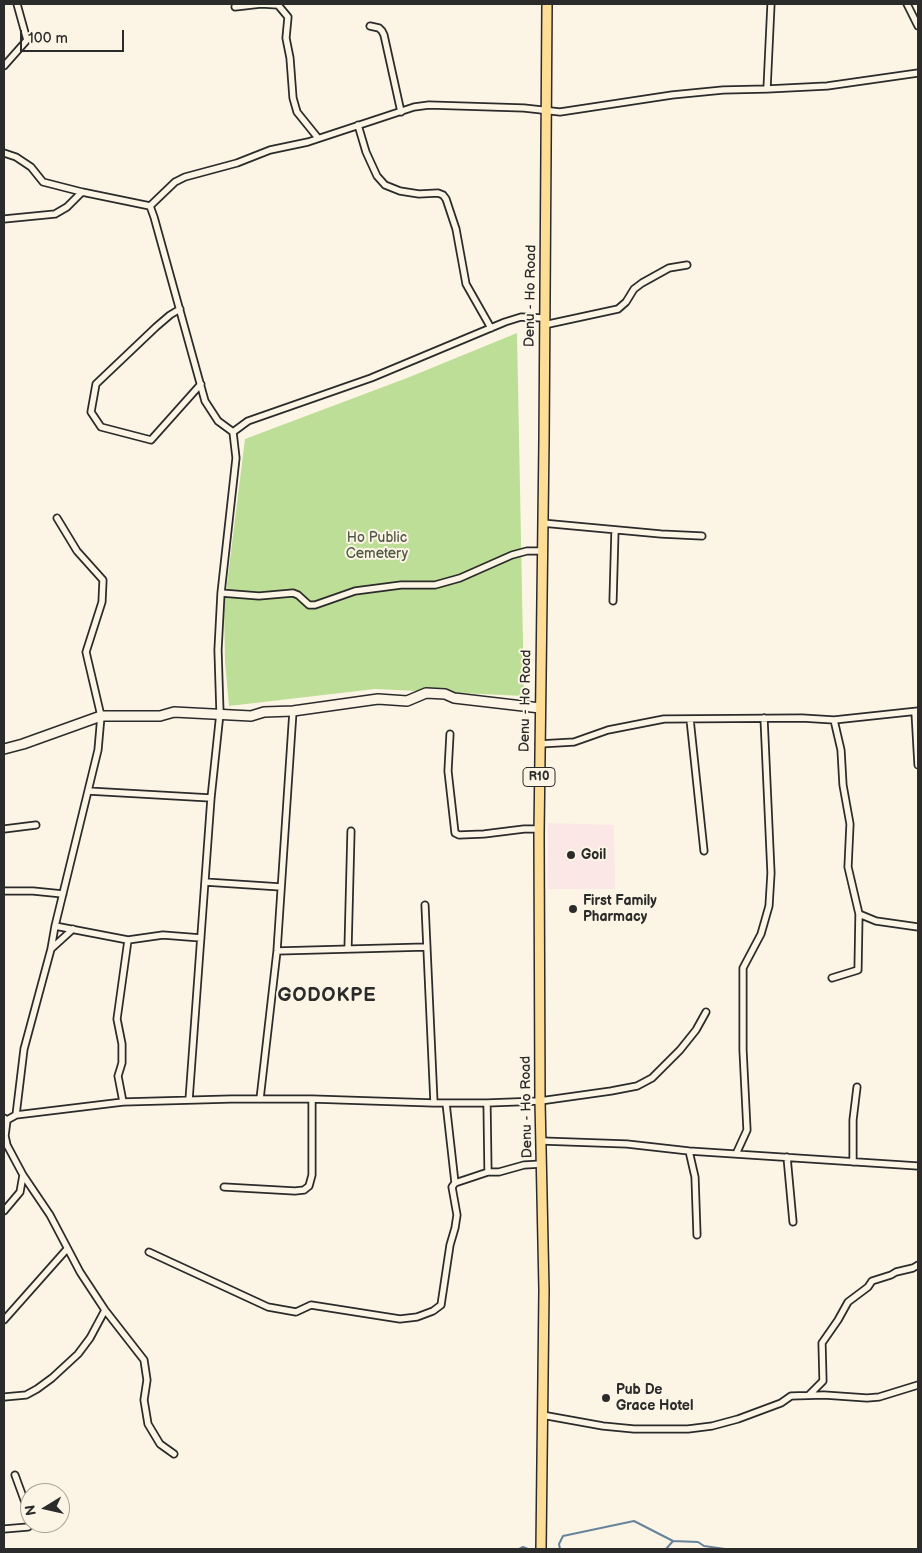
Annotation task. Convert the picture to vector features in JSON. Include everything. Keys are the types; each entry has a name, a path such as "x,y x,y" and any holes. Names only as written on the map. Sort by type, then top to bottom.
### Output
{"main road":[{"name":"Denu - Ho Road","path":"541,1549 544,1290 540,1101 539,829 547,4"}],"street":[{"path":"4,66 27,40 17,4"},
{"path":"235,7 261,4 278,5 288,17 286,38 290,58 293,98 297,112 318,138"},
{"path":"767,90 772,4"},
{"path":"907,4 918,26"},
{"path":"370,26 379,28 384,35 401,112"},
{"path":"150,206 185,176 237,163 270,150 318,138 414,107 524,108 560,112 672,95 723,90 767,90 827,86 918,72"},
{"path":"358,125 366,152 377,176 385,185 419,194 438,193 446,199 456,229 466,284 490,328"},
{"path":"4,153 16,157 31,167 43,182 150,206"},
{"path":"4,219 55,214 67,207 82,192"},
{"path":"150,206 206,401 218,421 234,432"},
{"path":"234,432 248,421 371,378 490,328 522,317 544,321 618,309 626,302 634,289 642,283 669,268 687,265"},
{"path":"180,309 156,327 96,384 91,412 101,427 150,440 201,384"},
{"path":"189,1100 211,798 220,713 218,650 221,593 236,458 234,432"},
{"path":"16,1115 24,1049 51,949 98,750 101,716 86,652 102,602 103,580 77,551 57,518"},
{"path":"542,523 702,536"},
{"path":"613,601 616,530"},
{"path":"221,593 259,596 293,593 298,594 309,605 315,606 355,591 401,585 435,585 460,578 512,555 527,551 542,551"},
{"path":"4,750 101,716 160,716 174,712 251,716 278,710 293,711 378,699 407,701 426,693 540,708"},
{"path":"260,1098 277,950 293,711"},
{"path":"540,744 574,742 608,730 664,719 802,718 834,720 916,711 918,765"},
{"path":"736,1154 747,1130 743,968 761,934 769,906 771,881 764,718"},
{"path":"690,719 704,851"},
{"path":"832,978 858,970 859,914 848,867 850,824 843,785 841,750 834,720"},
{"path":"450,734 448,770 455,833 459,835 484,834 539,829"},
{"path":"88,791 211,798"},
{"path":"4,829 36,825"},
{"path":"348,949 351,831"},
{"path":"205,882 282,887"},
{"path":"4,892 33,891 63,894"},
{"path":"425,906 434,1103"},
{"path":"859,914 876,921 918,927"},
{"path":"55,926 128,940 163,935 201,938"},
{"path":"51,949 73,929"},
{"path":"123,1102 118,1076 122,1063 122,1044 117,1019 128,940"},
{"path":"277,950 426,947"},
{"path":"174,1454 160,1444 148,1424 144,1400 146,1380 144,1360 104,1310 80,1272 50,1215 23,1175 4,1136 5,1119 16,1115 123,1102 312,1098 434,1103 487,1103 540,1101 611,1091 644,1084 660,1071 696,1030 706,1012"},
{"path":"853,1162 853,1120 857,1087"},
{"path":"224,1187 295,1191 304,1190 309,1186 312,1175 312,1098"},
{"path":"149,1252 268,1307 296,1312 311,1305 400,1319 417,1317 433,1311 440,1305 457,1215 452,1186 455,1183 446,1103"},
{"path":"487,1103 488,1172"},
{"path":"542,1142 627,1144 689,1151 918,1166"},
{"path":"689,1151 696,1184 697,1235"},
{"path":"787,1157 793,1222"},
{"path":"455,1183 488,1172 499,1172 524,1165 542,1164"},
{"path":"4,1211 20,1192 23,1175"},
{"path":"4,1320 67,1249"},
{"path":"809,1395 823,1381 822,1343 848,1302 868,1287 872,1281 918,1265"},
{"path":"4,1397 26,1395 52,1378 82,1349 90,1338 104,1310"},
{"path":"542,1415 602,1426 634,1429 688,1429 721,1424 759,1412 791,1396 837,1395 878,1397 918,1385"},
{"path":"15,1475 20,1489"},
{"path":"4,1528 20,1527"}],"shaded area":[{"path":"548,823 614,825 615,889 548,889"}],"green space":[{"name":"Ho Public Cemetery","path":"517,333 524,696 375,689 229,706 225,662 224,608 245,439 407,378"}],"waterway":[{"path":"560,1549 559,1544 563,1536 634,1521 673,1541"},
{"path":"666,1549 673,1541 698,1542 704,1546 725,1549"},
{"path":"519,1549 523,1547 528,1549"}],"place":[{"name":"Goil","path":"571,855"},
{"name":"First Family Pharmacy","path":"573,909"},
{"name":"Pub De Grace Hotel","path":"606,1398"}],"district":[{"name":"GODOKPE","path":"327,996"}]}
